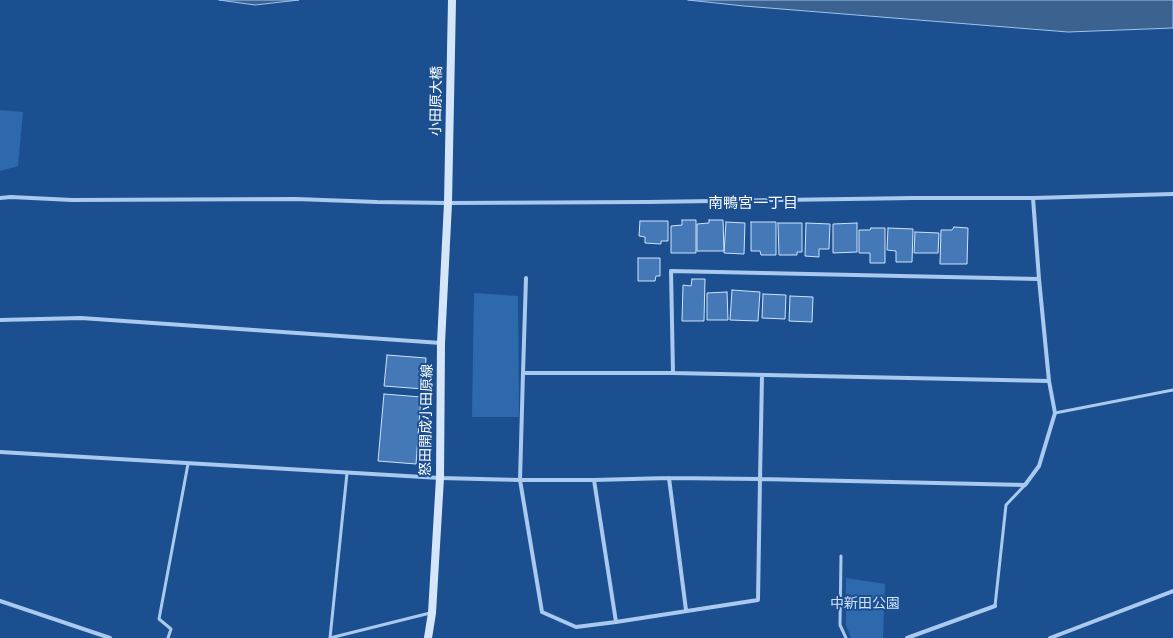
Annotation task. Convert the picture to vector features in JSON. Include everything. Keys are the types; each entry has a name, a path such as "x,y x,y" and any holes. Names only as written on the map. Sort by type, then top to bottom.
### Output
{"main road":[{"name":"小田原大橋","path":"448,203 452,0"},
{"name":"怒田開成小田原線","path":"428,638 432,613 440,478 441,343 448,203"}],"street":[{"path":"0,198 11,197 72,200 296,199 448,203 1033,198 1173,194"},
{"path":"0,452 440,478 520,480 669,478 760,479 1025,485 1039,466 1055,413 1049,381 1033,198"},
{"path":"673,373 671,271 1039,279"},
{"path":"526,278 520,480 542,612 576,627 758,600 762,376"},
{"path":"0,320 81,318 441,343"},
{"path":"523,373 673,373 1049,381"},
{"path":"669,478 686,610"},
{"path":"594,480 616,622"},
{"path":"1050,638 1173,591"},
{"path":"0,601 110,638"},
{"path":"907,638 915,637 995,606"}],"lane":[{"path":"1055,413 1173,390"},
{"path":"168,638 171,629 158,618 188,464"},
{"path":"346,473 330,638 432,613"},
{"path":"995,606 1006,505 1025,485"},
{"path":"841,556 840,625 846,638"}],"green space":[{"path":"0,110 23,112 18,166 0,171"},
{"path":"474,293 518,296 519,417 472,417"},
{"name":"中新田公園","path":"846,578 885,584 883,638 851,638 846,625"}],"shaded area":[{"path":"219,0 299,0 255,5"},
{"path":"688,0 1173,0 1173,28 1068,32 744,6"}],"building":[{"path":"682,220 696,220 696,253 671,253 671,226 682,225"},
{"path":"709,220 723,220 724,251 697,251 697,224 709,223"},
{"path":"640,221 668,221 668,241 661,241 661,244 645,243 645,237 639,236"},
{"path":"726,222 745,223 744,254 724,253"},
{"path":"751,222 776,222 776,255 761,255 760,251 751,251"},
{"path":"778,223 802,223 802,252 797,252 797,255 779,255"},
{"path":"806,223 830,224 829,249 819,249 819,257 805,256"},
{"path":"857,223 857,252 833,253 833,224"},
{"path":"954,227 968,228 967,264 940,264 941,230 952,230"},
{"path":"871,228 885,228 885,263 870,263 870,253 859,253 859,230 870,230"},
{"path":"888,228 913,229 912,262 896,262 896,251 887,250"},
{"path":"915,232 939,233 938,253 914,253"},
{"path":"638,258 660,258 660,276 656,276 655,281 638,281"},
{"path":"692,279 705,279 704,321 682,321 683,285 691,286"},
{"path":"732,290 760,292 758,321 730,320"},
{"path":"727,292 728,320 707,320 707,293"},
{"path":"763,294 786,295 785,319 762,318"},
{"path":"790,296 813,297 812,322 789,321"},
{"path":"387,355 426,358 424,389 384,386"},
{"path":"384,394 421,397 416,464 378,461"}],"district":[{"name":"南鴨宮一丁目","path":"753,204"}]}
